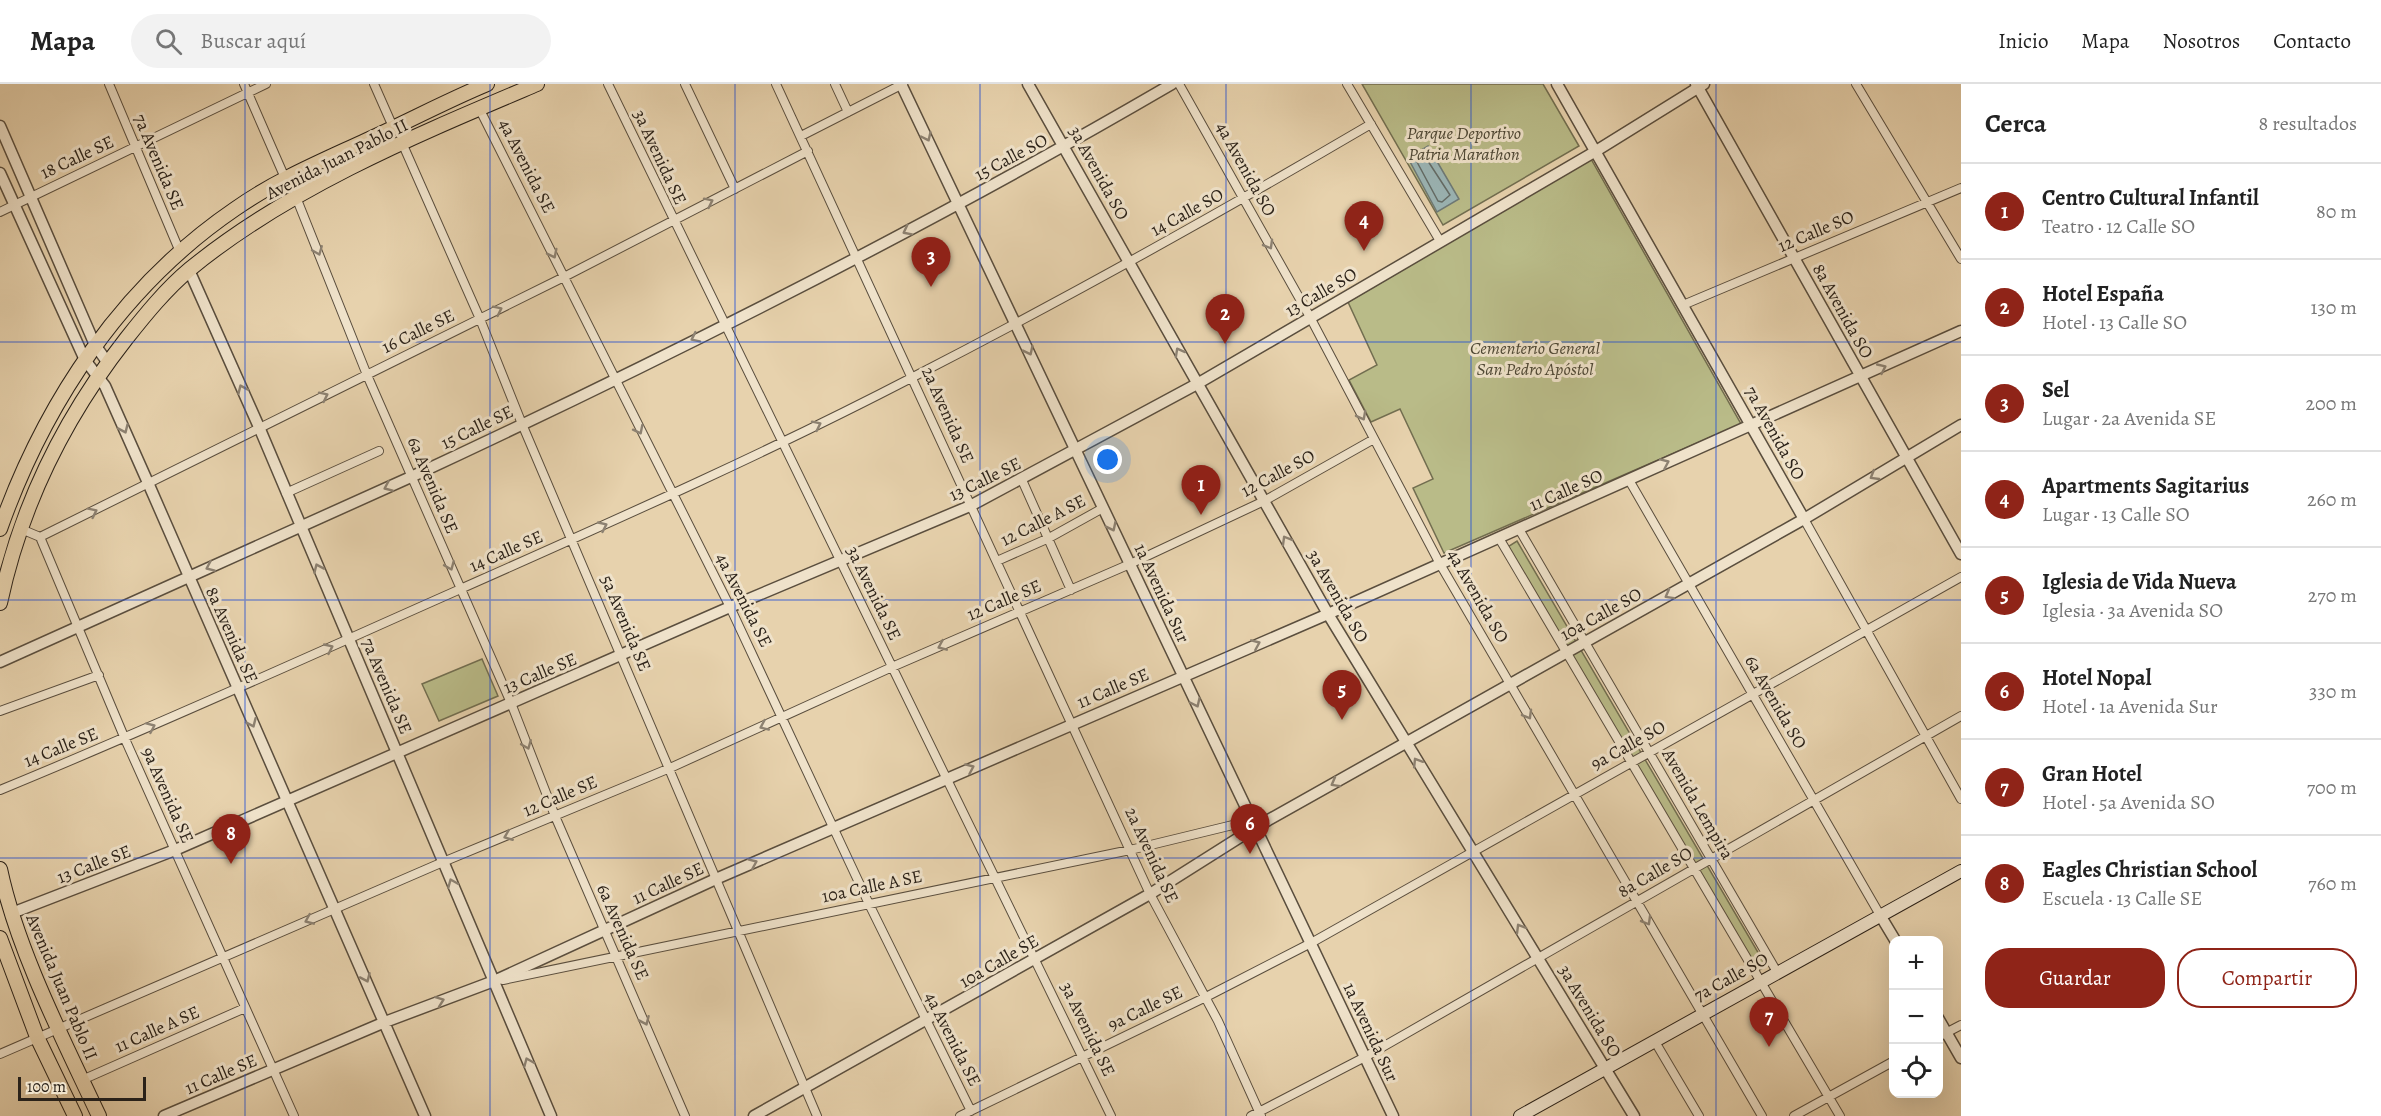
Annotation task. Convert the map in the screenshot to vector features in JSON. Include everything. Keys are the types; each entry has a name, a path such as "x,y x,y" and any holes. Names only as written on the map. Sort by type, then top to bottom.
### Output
{"highway":[{"name":"Avenida Juan Pablo II","path":"0,530 3,507 40,434 95,345 145,283 232,210 285,178 393,127 464,88 487,84"},
{"name":"Avenida Juan Pablo II","path":"0,603 21,529 42,474 67,424 108,363 150,309 189,270 249,226 296,197 479,108 537,84"},
{"name":"Avenida Juan Pablo II","path":"0,869 12,913 59,1028 99,1116"},
{"path":"0,938 37,1037 75,1116"}],"main road":[{"name":"7a Calle SO","path":"1520,1116 1961,871"}],"street":[{"name":"7a Avenida SE","path":"109,84 180,252"},
{"path":"244,84 285,178"},
{"name":"18 Calle SE","path":"0,212 266,84"},
{"path":"374,84 393,127"},
{"name":"3a Avenida SE","path":"608,84 672,220 1111,1116"},
{"path":"685,84 735,189"},
{"name":"2a Avenida SE","path":"776,84 914,377 970,506 1073,723 1150,894 1206,997 1257,1115"},
{"path":"835,84 848,112"},
{"path":"801,136 902,84"},
{"name":"1a Avenida Sur","path":"902,84 1393,1116"},
{"name":"3a Avenida SO","path":"1028,84 1066,146 1197,384 1328,614 1634,1116"},
{"name":"15 Calle SO","path":"959,204 1066,146 1172,84"},
{"name":"4a Avenida SO","path":"1179,84 1310,317 1440,564 1762,1116"},
{"path":"1347,84 1440,242"},
{"name":"7a Avenida SO","path":"1557,84 1961,799"},
{"path":"1856,84 1961,259"},
{"name":"13 Calle SO","path":"1076,449 1197,384 1596,151 1699,85"},
{"name":"8a Avenida SO","path":"1699,85 1961,554"},
{"name":"4a Avenida SE","path":"479,108 671,495 730,607 925,1021 971,1111"},
{"name":"14 Calle SO","path":"1015,323 1243,199 1371,124"},
{"path":"0,126 95,345 108,363"},
{"name":"5a Avenida SE","path":"403,145 480,319 522,424 741,931 818,1116"},
{"name":"16 Calle SE","path":"40,537 564,277 808,151"},
{"name":"8a Avenida SE","path":"0,173 85,360 105,386 425,1116"},
{"name":"12 Calle SO","path":"1683,304 1961,188"},
{"name":"6a Avenida SE","path":"296,197 367,375 511,703 555,816 685,1116"},
{"name":"15 Calle SE","path":"0,662 522,424 959,204"},
{"name":"7a Avenida SE","path":"189,270 259,428 551,1116"},
{"name":"14 Calle SE","path":"0,790 238,690 671,495 914,377 1015,323"},
{"name":"11 Calle SO","path":"1183,675 1328,614 1961,331"},
{"name":"10a Calle SO","path":"1256,827 1804,519 1961,425"},
{"name":"12 Calle SO","path":"1130,564 1263,501 1374,438"},
{"name":"13 Calle SE","path":"12,913 174,850 287,802 730,607 970,506 1076,449"},
{"path":"286,493 379,452"},
{"path":"1022,480 1071,590"},
{"name":"6a Avenida SO","path":"1629,480 1893,936"},
{"name":"12 Calle A SE","path":"997,561 1049,538 1103,508"},
{"path":"21,529 40,537"},
{"name":"Avenida Lempira","path":"1519,529 1777,972"},
{"name":"9a Avenida SE","path":"40,537 125,739 294,1116"},
{"name":"Avenida Lempira","path":"1499,538 1840,1116"},
{"name":"12 Calle SE","path":"0,1054 443,862 670,768 892,667 1130,564"},
{"name":"9a Calle SO","path":"1311,943 1961,577"},
{"path":"0,711 99,675"},
{"name":"11 Calle SE","path":"164,1116 385,1022 494,981 718,878 1183,675"},
{"name":"8a Calle SO","path":"1257,1115 1365,1057 1961,716"},
{"name":"10a Calle A SE","path":"494,981 617,958 995,876 1130,850 1241,823 1256,827"},
{"name":"10a Calle SE","path":"754,1116 1150,894 1256,827"},
{"name":"9a Calle SE","path":"960,1116 1206,997 1311,943"},
{"name":"11 Calle A SE","path":"82,1080 245,1008"},
{"path":"1961,1025 1943,1035 1961,1058"},
{"path":"1654,1040 1699,1116"},
{"path":"1794,1116 1889,1063"}],"green space":[{"name":"Parque Deportivo Patria Marathon","path":"1362,84 1543,84 1579,146 1443,225"},
{"name":"Cementerio General San Pedro Apóstol","path":"1591,159 1741,424 1444,553 1413,488 1433,479 1400,409 1371,422 1349,380 1377,365 1348,302"},
{"path":"1517,541 1766,966 1755,973 1506,548"},
{"path":"482,659 498,696 439,721 422,684"}],"water":[{"path":"1428,146 1459,199 1437,212 1408,158"}],"place":[{"name":"Apartments Sagitarius","path":"1364,251"},
{"name":"Sel","path":"931,287"},
{"name":"Hotel España","path":"1225,344"},
{"name":"Centro Cultural Infantil","path":"1201,515"},
{"name":"Iglesia de Vida Nueva","path":"1342,720"},
{"name":"Hotel Nopal","path":"1250,854"},
{"name":"Eagles Christian School","path":"231,864"},
{"name":"Gran Hotel","path":"1769,1047"}]}
